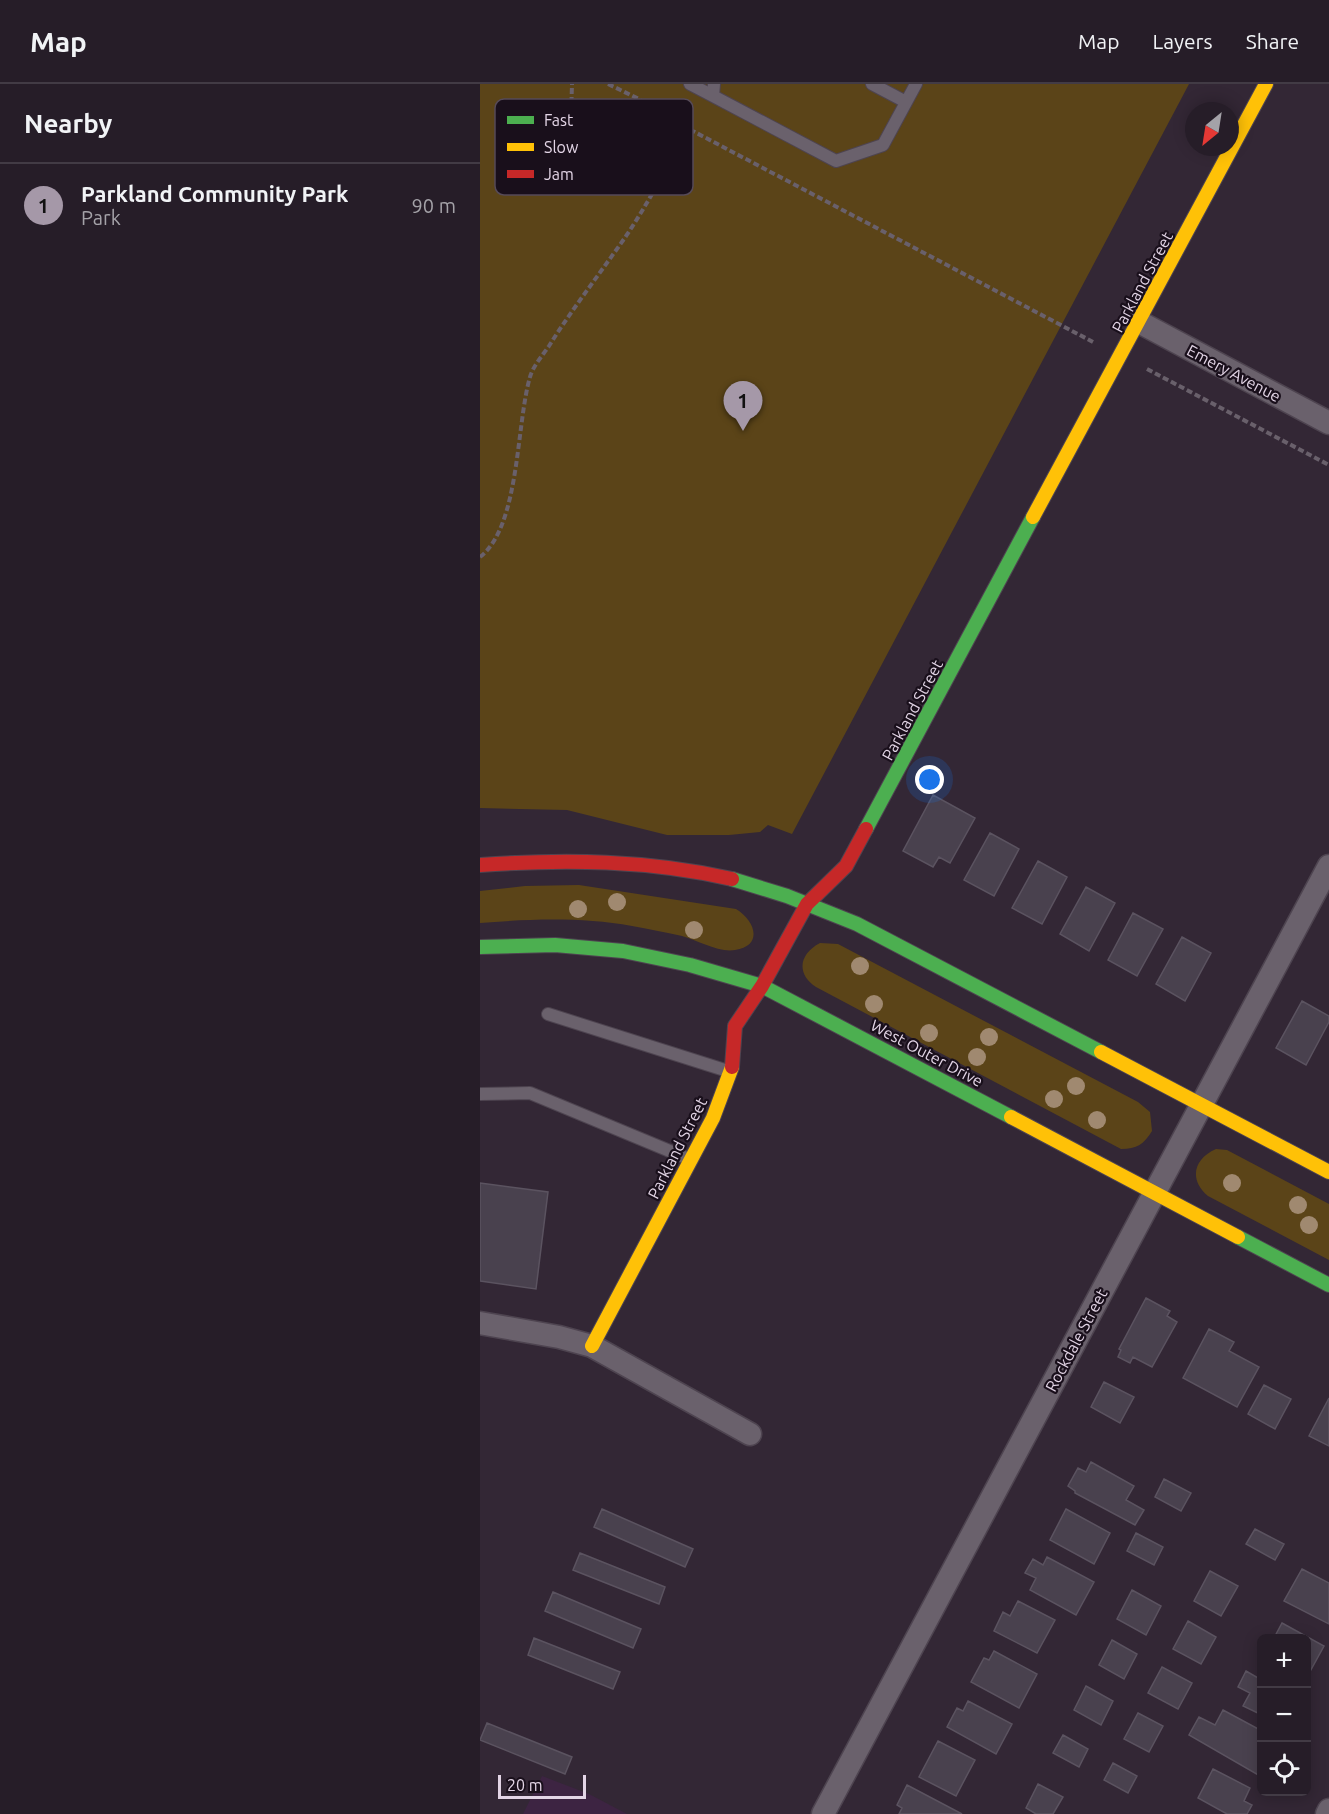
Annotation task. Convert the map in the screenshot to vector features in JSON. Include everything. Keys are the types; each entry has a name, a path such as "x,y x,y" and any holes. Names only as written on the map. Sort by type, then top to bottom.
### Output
{"main road":[{"name":"Parkland Street","path":"592,1346 690,1160 732,1072 735,1026 762,986 807,904 846,866 1266,84"},
{"path":"480,865 534,860 629,863 723,878 777,891 857,924 1329,1172"},
{"name":"West Outer Drive","path":"480,947 527,944 584,945 640,952 708,968 762,986 1329,1285"}],"street":[{"name":"Emery Avenue","path":"1139,322 1329,423"},
{"name":"Rockdale Street","path":"823,1814 1329,866"},
{"path":"480,1323 559,1336 592,1346 750,1434"},
{"path":"1327,1814 1329,1810"}],"lane":[{"path":"690,84 714,90 836,161 883,145 915,84"},
{"path":"872,84 906,102"},
{"path":"548,1014 732,1072"},
{"path":"480,1094 530,1093 690,1160"}],"path":[{"path":"572,84 572,99"},
{"path":"608,84 639,99"},
{"path":"693,131 1104,348"},
{"path":"480,557 488,551 504,517 515,477 521,414 531,374 569,314 616,252 650,195"},
{"path":"1146,369 1329,465"}],"shaded area":[{"path":"480,84 1189,84 792,834 768,825 760,832 729,835 667,835 567,810 480,808"},
{"path":"579,885 736,909 752,926 753,938 744,948 729,950 715,948 682,936 613,923 556,920 480,923 480,891 525,886"},
{"path":"820,943 838,944 1138,1102 1150,1112 1152,1131 1140,1145 1121,1149 816,987 805,976 803,964 808,953"},
{"path":"1216,1149 1227,1150 1329,1204 1329,1260 1208,1196 1198,1183 1196,1170 1202,1158"},
{"path":"542,1776 589,1794 627,1814 523,1814"}],"building":[{"path":"933,795 975,818 950,863 939,857 933,867 903,851"},
{"path":"990,833 1019,849 994,896 964,880"},
{"path":"1038,861 1067,877 1042,924 1012,908"},
{"path":"1086,887 1115,903 1089,951 1060,934"},
{"path":"1133,913 1163,929 1137,976 1108,960"},
{"path":"1182,937 1211,953 1185,1001 1156,984"},
{"path":"1302,1001 1329,1016 1329,1022 1306,1065 1276,1048"},
{"path":"480,1183 548,1192 536,1289 480,1281"},
{"path":"1146,1298 1170,1311 1167,1316 1177,1322 1152,1367 1133,1357 1130,1363 1118,1357 1121,1350 1119,1349"},
{"path":"1209,1329 1234,1342 1229,1351 1259,1367 1237,1407 1183,1378"},
{"path":"1104,1382 1134,1397 1120,1423 1091,1407"},
{"path":"1264,1385 1291,1399 1275,1429 1248,1414"},
{"path":"1329,1398 1329,1446 1309,1436"},
{"path":"1091,1462 1134,1486 1126,1500 1144,1510 1135,1525 1075,1493 1068,1486 1078,1468 1086,1472"},
{"path":"1164,1479 1191,1493 1181,1511 1155,1497"},
{"path":"602,1509 693,1549 685,1567 594,1527"},
{"path":"1066,1509 1110,1533 1094,1564 1050,1540"},
{"path":"1255,1529 1284,1544 1275,1560 1246,1544"},
{"path":"1136,1533 1163,1547 1154,1565 1127,1551"},
{"path":"580,1553 665,1587 659,1604 573,1570"},
{"path":"1047,1557 1094,1582 1076,1615 1030,1590 1036,1578 1025,1573 1033,1559 1043,1565"},
{"path":"1302,1569 1329,1583 1329,1624 1284,1601"},
{"path":"1210,1571 1238,1586 1221,1616 1194,1601"},
{"path":"1132,1590 1161,1606 1146,1635 1117,1619"},
{"path":"553,1592 641,1629 633,1648 545,1611"},
{"path":"1018,1601 1055,1620 1037,1653 994,1631 1003,1612 1010,1616"},
{"path":"1188,1621 1216,1637 1201,1664 1173,1649"},
{"path":"1282,1623 1302,1634 1276,1634"},
{"path":"534,1638 620,1672 613,1689 528,1655"},
{"path":"1311,1639 1324,1646 1311,1670"},
{"path":"1112,1640 1137,1654 1124,1679 1099,1665"},
{"path":"994,1651 1037,1674 1019,1708 971,1682 984,1658 989,1660"},
{"path":"1162,1667 1192,1683 1178,1709 1148,1693"},
{"path":"1246,1671 1257,1677 1257,1713 1243,1706 1250,1693 1238,1687"},
{"path":"1086,1686 1113,1701 1101,1725 1074,1710"},
{"path":"968,1701 1012,1724 996,1754 947,1727 957,1708 963,1711"},
{"path":"1223,1710 1257,1728 1257,1774 1189,1735 1199,1717 1215,1725"},
{"path":"1138,1713 1163,1726 1149,1752 1124,1739"},
{"path":"487,1723 572,1757 565,1774 480,1740"},
{"path":"1063,1735 1088,1749 1079,1767 1053,1753"},
{"path":"938,1741 975,1760 956,1796 919,1777"},
{"path":"1113,1763 1137,1776 1128,1793 1104,1780"},
{"path":"1213,1769 1250,1788 1244,1801 1252,1805 1247,1814 1227,1814 1198,1798"},
{"path":"1038,1784 1063,1797 1053,1814 1036,1814 1026,1808"},
{"path":"907,1785 962,1814 899,1814 902,1808 897,1805"}],"traffic: fast":[{"path":"866,829 1033,517"},
{"path":"732,879 787,896 857,924 1101,1052"},
{"path":"480,947 555,945 623,951 690,965 762,986 1011,1117"},
{"path":"1238,1237 1329,1285"}],"traffic: slow":[{"path":"1033,517 1266,84"},
{"path":"1101,1052 1329,1172"},
{"path":"592,1346 713,1118 732,1067"},
{"path":"1011,1117 1238,1237"}],"traffic: jam":[{"path":"732,1067 735,1026 762,986 807,904 846,866 866,829"},
{"path":"480,865 544,862 607,863 670,868 732,879"}],"place":[{"name":"Parkland Community Park","path":"743,431"}]}
